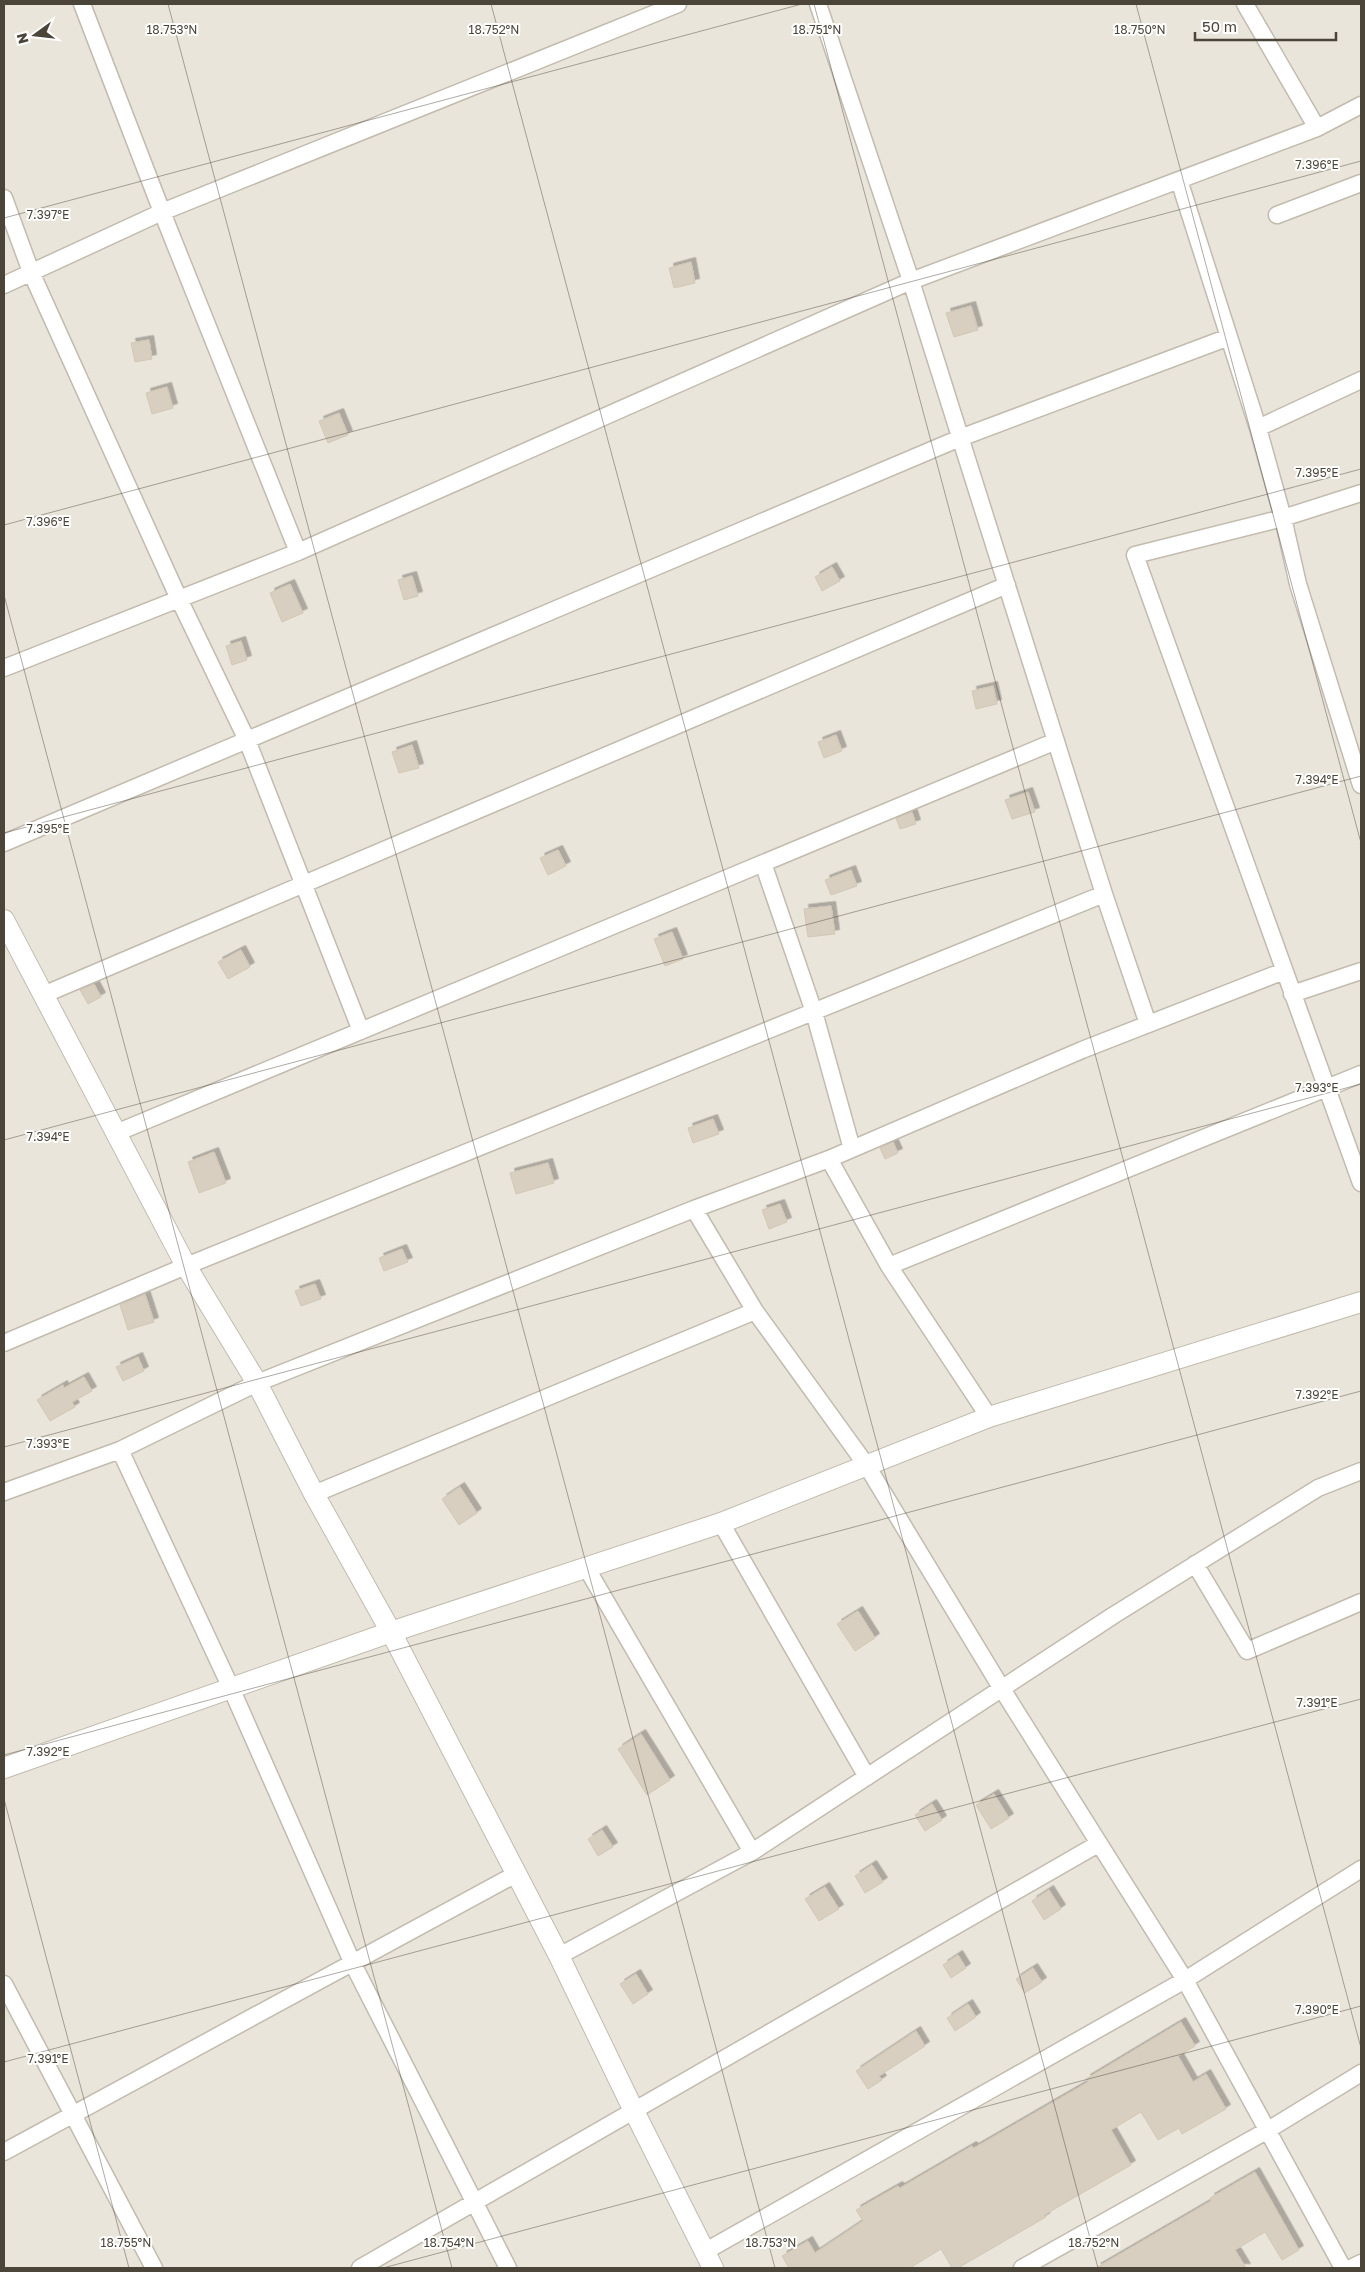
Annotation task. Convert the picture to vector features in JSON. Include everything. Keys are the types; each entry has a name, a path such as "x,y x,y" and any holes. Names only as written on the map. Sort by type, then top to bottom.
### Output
{"street":[{"path":"82,4 162,212 298,552"},
{"path":"4,285 162,212 658,8 678,4"},
{"path":"818,4 911,281 1104,894 1148,1024"},
{"path":"1245,4 1317,128"},
{"path":"4,668 298,552 911,281 1317,128 1361,105"},
{"path":"1179,180 1258,428 1284,518 1298,584 1361,785"},
{"path":"1277,215 1361,183"},
{"path":"4,198 31,272 179,599 247,740 361,1031"},
{"path":"4,842 960,438 1229,337"},
{"path":"1258,428 1361,380"},
{"path":"1361,493 1284,518 1134,555 1325,1088 1361,1183"},
{"path":"43,995 1007,585"},
{"path":"116,1133 1056,741"},
{"path":"763,863 814,1012 852,1149"},
{"path":"4,1343 186,1266 1104,894"},
{"path":"4,920 186,1266 257,1383 314,1494 390,1632 559,1956 709,2260 1185,1980 1361,1869"},
{"path":"4,1492 120,1450 257,1383 694,1209 829,1159 1073,1054 1284,971"},
{"path":"1292,994 1361,971"},
{"path":"889,1266 1361,1074"},
{"path":"829,1159 889,1266 989,1417"},
{"path":"694,1209 755,1311 867,1466 1098,1844 1185,1980 1343,2268"},
{"path":"4,1768 390,1632 721,1523 989,1417 1361,1302"},
{"path":"314,1494 755,1311"},
{"path":"120,1450 231,1688 353,1964 508,2268"},
{"path":"559,1956 752,1852 1002,1688 1196,1564 1318,1488 1361,1472"},
{"path":"721,1523 867,1777"},
{"path":"1196,1564 1247,1651 1361,1602"},
{"path":"586,1567 752,1852"},
{"path":"360,2268 1098,1844"},
{"path":"4,2152 516,1874"},
{"path":"4,1984 154,2268"},
{"path":"1022,2268 1268,2130 1361,2073"},
{"path":"1352,2268 1361,2263"}],"shaded area":[{"path":"4,4 1361,4 1361,2268 4,2268"}],"building":[{"path":"691,262 695,283 674,288 669,268"},
{"path":"971,306 978,330 954,337 946,313"},
{"path":"149,340 152,359 135,362 131,343"},
{"path":"167,387 173,408 152,414 146,393"},
{"path":"339,413 348,435 328,443 319,421"},
{"path":"832,567 840,581 822,591 815,577"},
{"path":"412,576 418,596 404,600 398,580"},
{"path":"290,584 303,613 282,622 270,593"},
{"path":"241,641 247,660 232,665 226,646"},
{"path":"993,686 997,704 976,709 972,691"},
{"path":"836,735 842,751 824,758 818,742"},
{"path":"412,745 419,768 399,773 392,752"},
{"path":"1028,792 1035,812 1012,819 1005,800"},
{"path":"912,812 916,824 900,829 896,818"},
{"path":"558,850 566,866 548,875 540,858"},
{"path":"851,870 857,886 831,895 825,880"},
{"path":"831,906 835,934 808,937 804,909"},
{"path":"672,932 683,959 665,966 654,939"},
{"path":"241,950 250,967 228,979 218,962"},
{"path":"94,984 101,997 88,1004 80,990"},
{"path":"713,1119 719,1134 693,1143 688,1128"},
{"path":"893,1142 898,1153 885,1159 880,1148"},
{"path":"214,1152 226,1183 199,1193 188,1162"},
{"path":"548,1163 554,1183 516,1194 510,1173"},
{"path":"780,1204 787,1222 769,1229 762,1210"},
{"path":"402,1249 408,1262 384,1271 379,1258"},
{"path":"315,1284 321,1299 301,1306 295,1291"},
{"path":"145,1294 154,1322 128,1330 120,1305"},
{"path":"138,1357 144,1371 123,1381 116,1367"},
{"path":"84,1377 92,1391 72,1402 75,1407 50,1421 37,1400 63,1385 64,1388"},
{"path":"460,1487 477,1513 459,1525 442,1499"},
{"path":"858,1611 875,1638 855,1651 837,1624"},
{"path":"641,1734 670,1780 647,1795 618,1749"},
{"path":"994,1794 1009,1818 991,1829 976,1805"},
{"path":"932,1804 942,1820 925,1831 915,1815"},
{"path":"602,1830 613,1847 598,1856 588,1839"},
{"path":"872,1865 883,1882 865,1893 855,1876"},
{"path":"825,1887 839,1909 819,1921 805,1899"},
{"path":"1049,1890 1061,1909 1044,1920 1032,1901"},
{"path":"958,1955 966,1968 951,1978 943,1965"},
{"path":"1033,1968 1042,1982 1025,1993 1016,1979"},
{"path":"636,1974 648,1994 633,2004 620,1984"},
{"path":"968,2004 976,2017 955,2031 947,2018"},
{"path":"1181,2022 1195,2046 1178,2056 1193,2082 1206,2074 1226,2109 1182,2134 1179,2128 1158,2140 1141,2112 1111,2130 1131,2165 1044,2215 1046,2217 958,2268 952,2268 941,2249 910,2268 789,2268 782,2256 808,2241 815,2253 863,2221 856,2210 898,2186 900,2188 972,2146 974,2148 1088,2082 1086,2079"},
{"path":"916,2031 925,2046 879,2076 882,2080 868,2089 856,2071"},
{"path":"1255,2172 1299,2250 1282,2260 1265,2232 1235,2250 1246,2268 1096,2268 1211,2201 1210,2198"}]}
